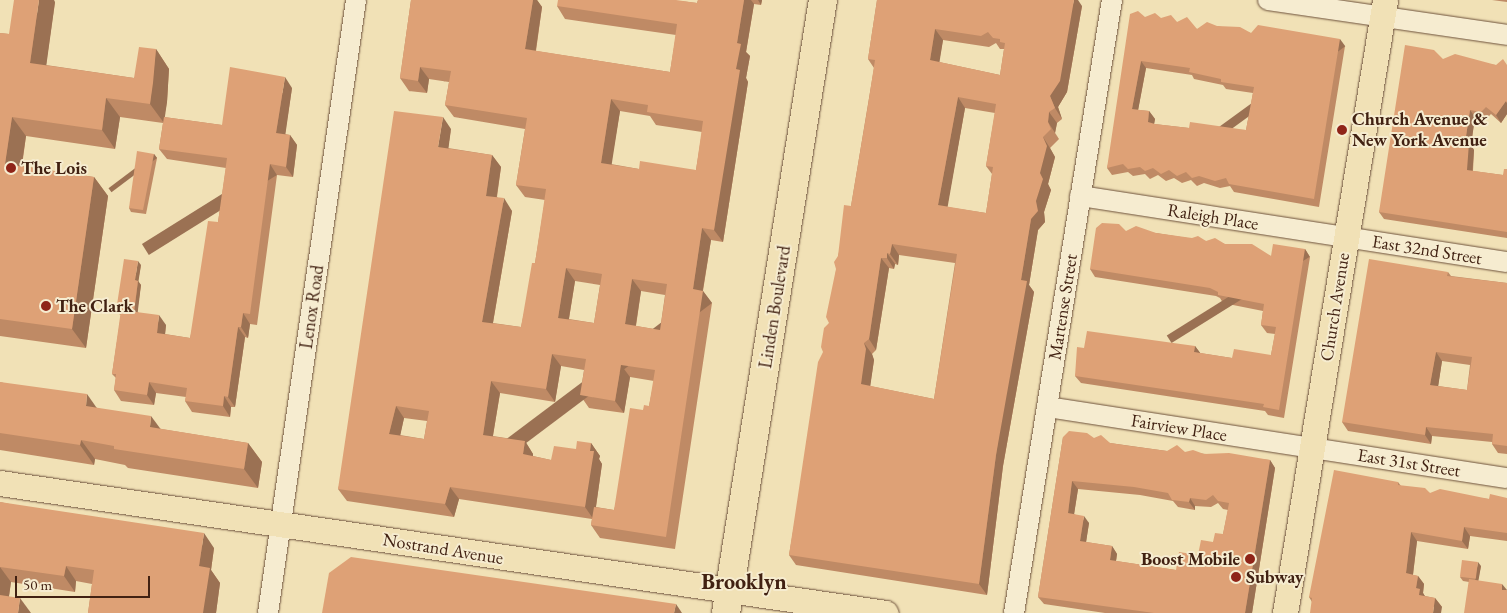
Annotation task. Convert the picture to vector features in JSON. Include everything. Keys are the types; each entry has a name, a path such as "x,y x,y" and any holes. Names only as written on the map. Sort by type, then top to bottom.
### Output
{"highway":[{"name":"Linden Boulevard","path":"728,602 823,0"}],"main road":[{"name":"Church Avenue","path":"1285,613 1384,8"},
{"name":"Nostrand Avenue","path":"0,483 281,524 728,602 886,613"}],"street":[{"name":"Lenox Road","path":"268,613 356,0"},
{"name":"Martense Street","path":"1014,613 1112,0"},
{"path":"1268,0 1384,8 1507,35"},
{"name":"Raleigh Place","path":"1080,196 1347,238"},
{"name":"East 32nd Street","path":"1347,238 1507,262"},
{"name":"Fairview Place","path":"1047,407 1312,449"},
{"name":"East 31st Street","path":"1312,449 1507,478"}],"building":[{"path":"14,0 39,0 30,63 134,78 139,47 156,49 150,104 106,98 102,130 12,117 5,164 94,177 72,329 0,319 0,33 9,34"},
{"path":"411,0 533,0 525,49 670,72 677,24 557,6 558,0 676,0 697,3 698,0 744,0 737,43 741,44 736,69 740,70 714,230 702,228 693,289 703,291 666,537 591,525 594,507 614,510 630,408 643,410 644,405 649,406 655,370 621,365 615,401 580,395 586,359 552,354 546,389 491,381 483,435 525,441 523,454 551,460 554,446 576,449 577,441 591,443 590,451 594,451 585,507 450,487 445,504 338,489 394,111 443,117 438,147 492,155 486,196 504,198 482,322 521,327 532,263 535,263 546,189 516,185 527,118 445,105 451,71 420,67 418,81 400,78","holes":["611,99 648,105 647,112 703,121 696,170 640,161 639,169 601,163","566,268 602,274 594,323 558,318","632,279 667,284 660,330 625,324","396,406 429,411 424,439 389,434"]},
{"path":"877,0 1074,0 1060,81 1050,96 1055,108 1049,112 1048,122 1051,129 1043,137 1047,146 1040,173 1043,179 1036,201 1038,211 1031,219 1021,280 1027,281 996,455 979,584 789,555 818,362 823,352 821,347 824,328 829,323 826,317 836,269 834,262 838,256 844,205 851,206 868,105 875,60 868,59","holes":["935,29 981,36 988,32 993,38 1000,39 1000,42 1005,43 1000,75 930,60","958,97 996,104 986,166 993,167 986,213 938,205","892,244 957,254 934,399 861,384 866,349 864,343 869,339 881,258 887,258 887,253 890,254"]},
{"path":"1138,11 1145,17 1155,13 1161,18 1171,15 1177,22 1187,17 1197,29 1207,22 1217,26 1240,27 1251,33 1258,25 1340,39 1314,199 1229,184 1226,178 1215,181 1199,176 1192,178 1186,172 1177,176 1169,170 1161,174 1153,168 1145,171 1140,167 1128,169 1123,164 1107,168 1130,14","holes":["1141,61 1190,68 1189,72 1221,79 1221,82 1254,87 1246,130 1190,122 1189,128 1155,124 1148,122 1149,111 1132,109"]},
{"path":"1405,45 1434,50 1443,59 1455,54 1496,65 1503,59 1507,65 1507,103 1506,101 1496,115 1486,107 1481,112 1470,110 1465,143 1469,143 1467,170 1503,175 1504,169 1507,169 1507,232 1379,212"},
{"path":"230,67 285,77 276,133 290,135 286,167 270,164 250,314 243,313 241,327 238,327 228,397 224,396 223,406 185,401 187,388 149,382 147,395 114,390 116,374 112,374 121,310 159,315 157,333 190,338 208,221 218,222 227,158 159,149 164,117 222,125"},
{"path":"137,151 154,154 143,210 129,208"},
{"path":"1102,223 1119,224 1126,231 1136,226 1156,233 1192,238 1198,236 1206,241 1215,238 1225,244 1252,244 1271,256 1273,244 1305,249 1279,410 1263,407 1264,404 1075,376 1077,347 1084,348 1087,331 1195,346 1194,352 1232,358 1234,349 1271,355 1276,327 1261,325 1264,304 1218,295 1218,292 1210,288 1090,269 1096,228"},
{"path":"124,259 138,261 135,280 138,281 134,311 121,310 121,312 116,311"},
{"path":"1369,259 1448,272 1447,276 1507,283 1507,446 1492,444 1493,434 1426,427 1425,435 1342,422","holes":["1436,352 1472,357 1467,390 1430,385"]},
{"path":"0,382 87,394 86,406 151,416 150,427 248,443 244,469 114,449 114,446 81,440 80,445 0,433"},
{"path":"1069,431 1087,433 1094,438 1101,435 1110,443 1130,446 1167,451 1177,445 1185,452 1193,450 1204,454 1229,453 1270,460 1245,613 1154,613 1038,597 1063,437","holes":["1072,481 1134,487 1168,493 1172,500 1189,502 1190,498 1206,500 1213,495 1218,501 1229,503 1223,534 1215,533 1213,542 1201,540 1198,555 1179,552 1176,570 1110,560 1112,546 1080,541 1084,516 1068,513"]},
{"path":"1334,470 1398,482 1398,485 1425,488 1430,493 1440,489 1489,499 1490,494 1507,498 1507,533 1464,527 1462,541 1411,532 1406,573 1418,576 1416,588 1420,589 1419,595 1435,598 1433,613 1310,613 1312,598 1309,597"},
{"path":"0,502 204,533 199,566 210,568 203,613 88,613 94,570 66,566 64,576 0,567"},
{"path":"351,557 676,604 674,613 322,613 329,573"},
{"path":"1462,560 1478,562 1476,579 1460,577"},
{"path":"1469,579 1502,584 1502,590 1507,590 1507,613 1464,613"},
{"path":"0,595 20,598 18,613 0,613"}],"place":[{"name":"Church Avenue & New York Avenue","path":"1342,130"},
{"name":"The Lois","path":"11,168"},
{"name":"The Clark","path":"46,306"},
{"name":"Boost Mobile","path":"1250,559"},
{"name":"Subway","path":"1236,577"}],"district":[{"name":"Brooklyn","path":"744,582"}]}
